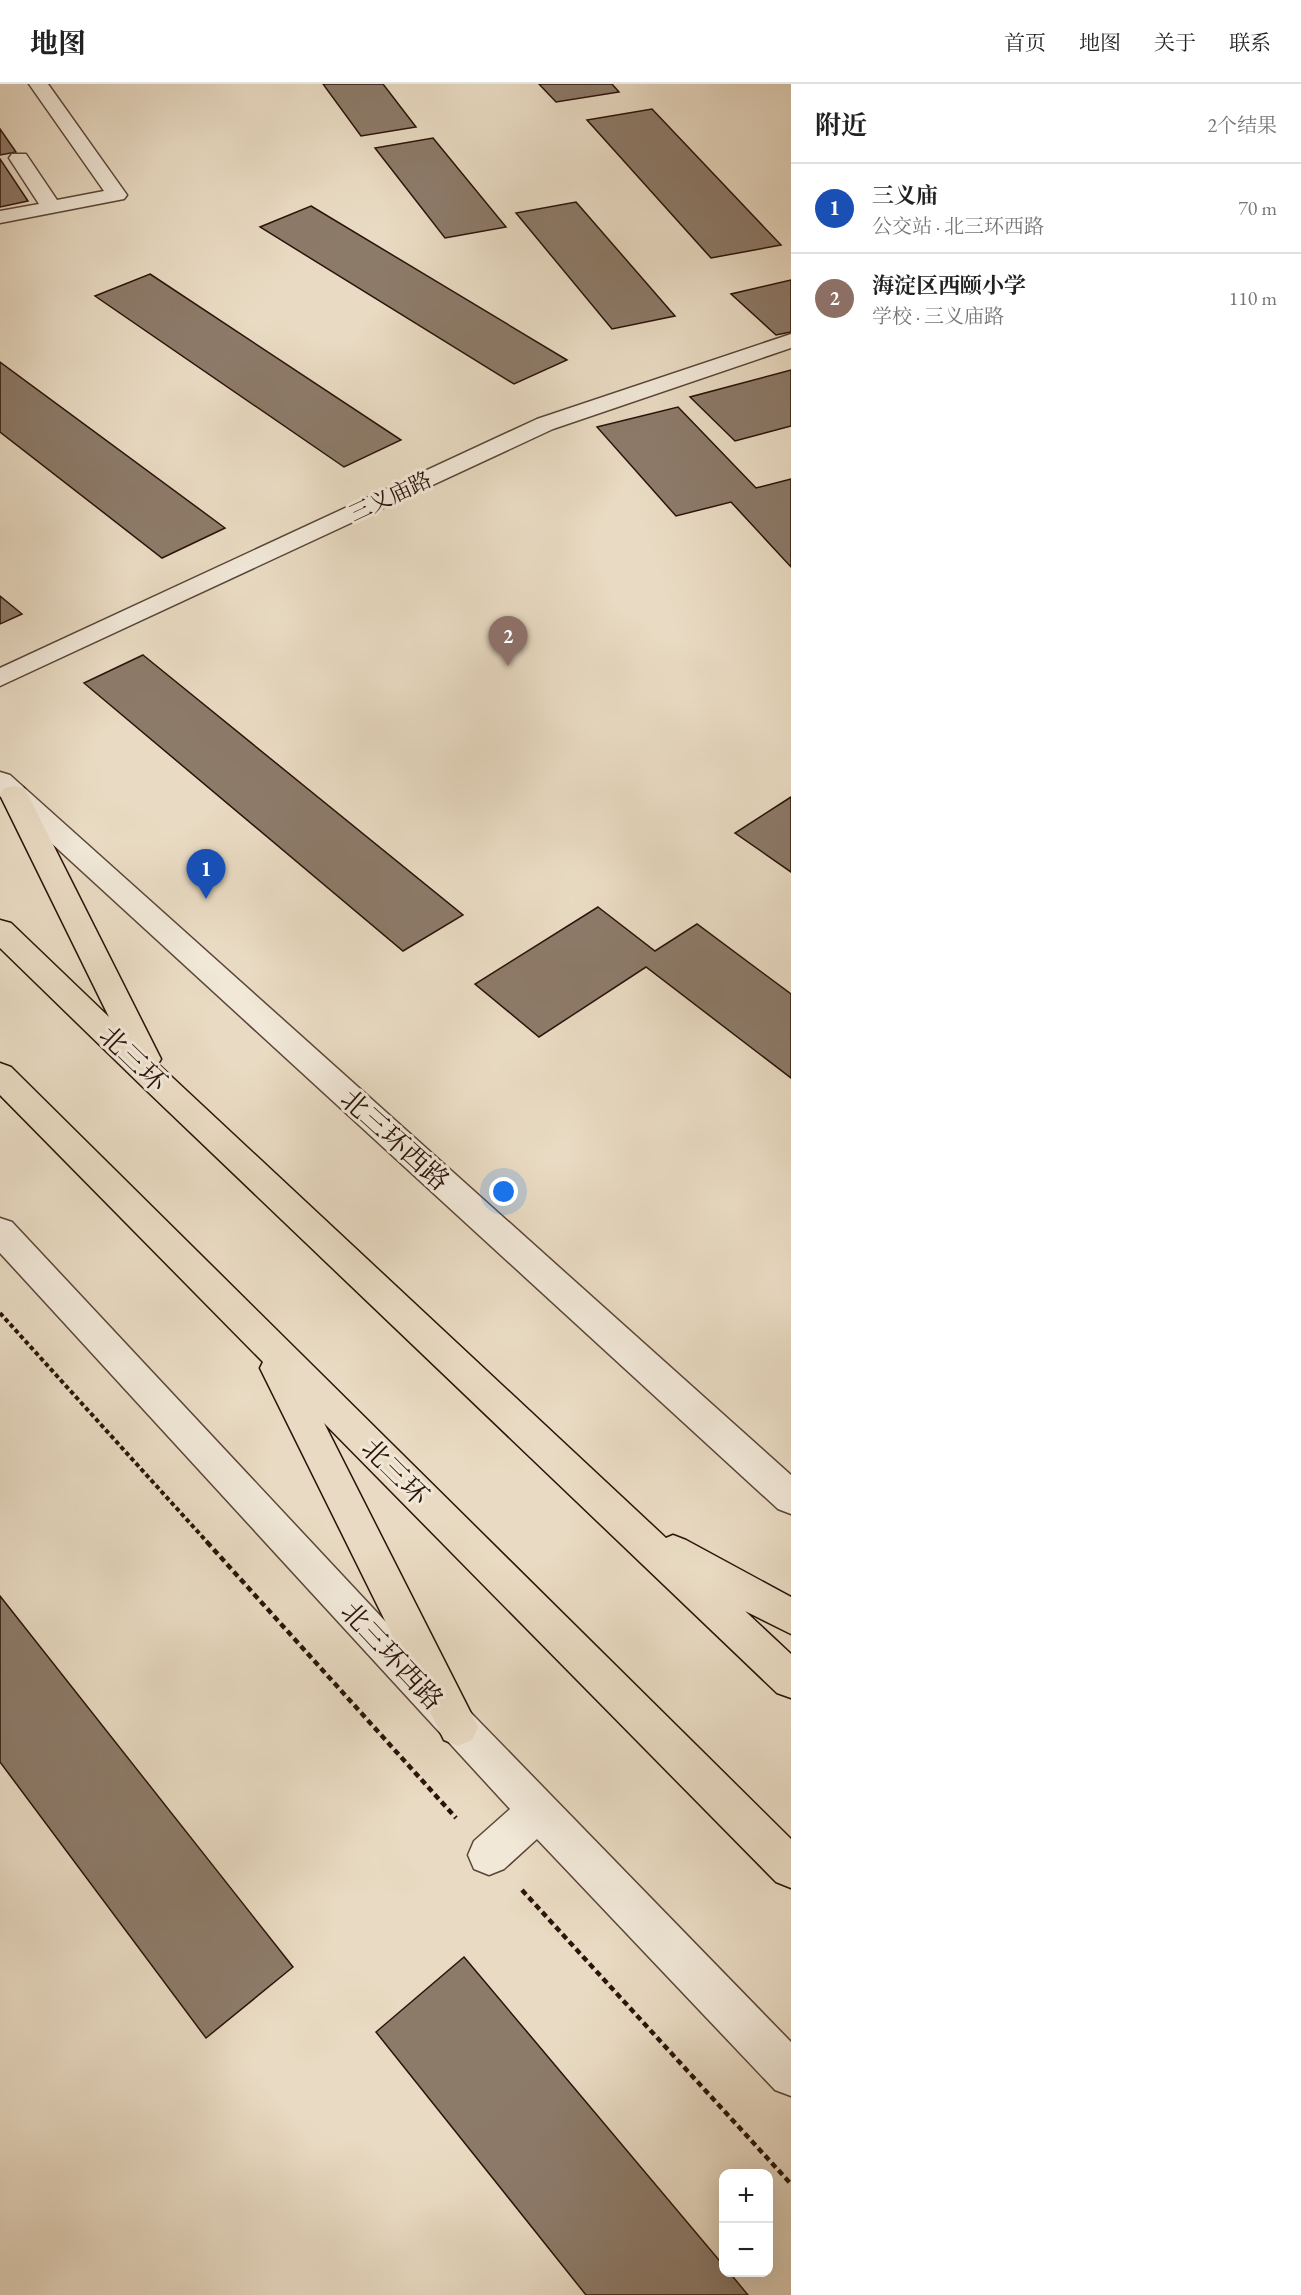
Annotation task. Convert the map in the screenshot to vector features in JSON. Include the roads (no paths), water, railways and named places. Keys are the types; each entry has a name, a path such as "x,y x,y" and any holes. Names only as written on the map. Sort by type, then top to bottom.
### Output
{"highway":[{"path":"7,788 157,1082"},
{"name":"北三环","path":"0,930 157,1082 791,1680"},
{"name":"北三环","path":"0,1075 791,1868"},
{"path":"265,1342 458,1727"},
{"path":"632,1529 791,1617"}],"street":[{"path":"0,217 117,195 38,84"},
{"path":"19,158 52,208"},
{"name":"三义庙路","path":"0,678 545,424 791,341"},
{"name":"北三环西路","path":"7,788 791,1498"},
{"name":"北三环西路","path":"0,1231 458,1727 791,2074"},
{"path":"489,1855 539,1810"}],"place":[{"name":"海淀区西颐小学","path":"508,666"},
{"name":"三义庙","path":"206,899"}]}
